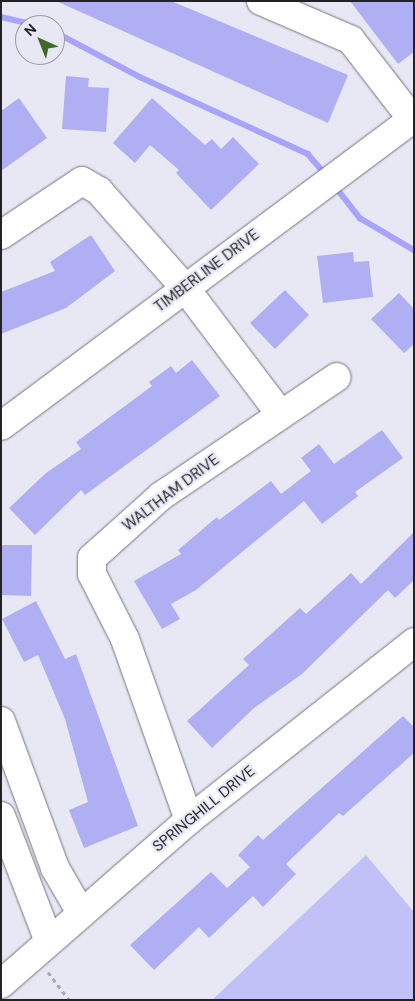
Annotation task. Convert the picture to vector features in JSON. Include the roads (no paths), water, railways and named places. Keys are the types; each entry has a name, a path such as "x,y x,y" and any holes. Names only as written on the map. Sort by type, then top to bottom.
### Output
{"street":[{"path":"260,1 352,40 413,119"},
{"name":"TIMBERLINE DRIVE","path":"1,426 413,119"},
{"path":"1,236 82,181 129,220 185,288 281,415"},
{"name":"WALTHAM DRIVE","path":"189,820 126,639 92,574 92,558 162,496 338,377"},
{"name":"SPRINGHILL DRIVE","path":"1,984 80,911 189,820 414,642"},
{"path":"1,721 54,868 80,911"},
{"path":"1,816 48,939"}],"waterway":[{"path":"1,17 15,20"},
{"path":"65,37 140,77 308,154 326,175"},
{"path":"335,186 360,218 414,250"}]}
